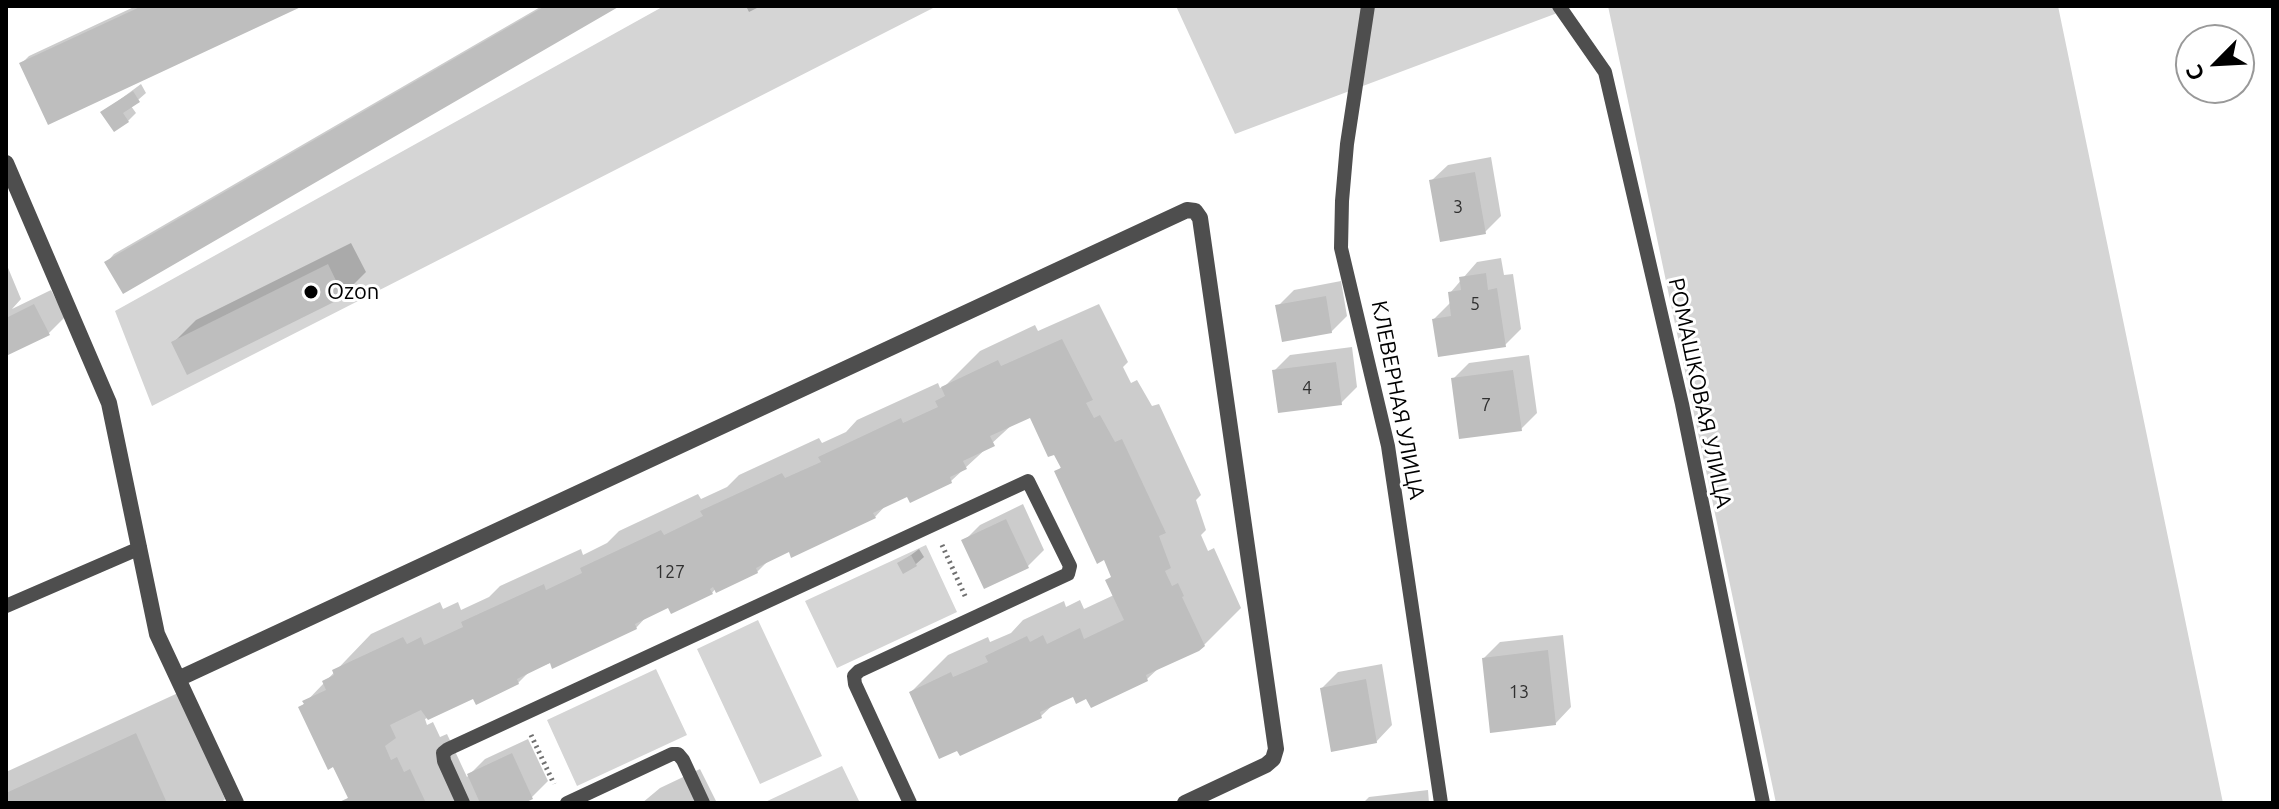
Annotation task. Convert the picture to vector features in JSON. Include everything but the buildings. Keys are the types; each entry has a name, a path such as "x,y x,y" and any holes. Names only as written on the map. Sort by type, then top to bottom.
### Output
{"street":[{"path":"6,163 103,385 113,419 157,634 236,803"},
{"path":"178,679 1187,210 1195,211 1200,218 1276,749 1273,759 1266,765 1185,803"}],"lane":[{"name":"КЛЕВЕРНАЯ УЛИЦА","path":"1368,6 1347,144 1341,248 1388,446 1441,803"},
{"name":"РОМАШКОВАЯ УЛИЦА","path":"1559,6 1605,72 1682,404 1763,803"},
{"path":"463,803 443,753 1028,481 1070,566 1068,574 854,676 910,803"},
{"path":"6,606 140,548"},
{"path":"567,803 672,754 678,754 683,760 703,803"}],"path":[{"path":"932,524 975,617"},
{"path":"521,715 557,790"}],"shaded area":[{"path":"664,6 937,6 152,406 115,311"},
{"path":"1176,6 1576,6 1235,134"},
{"path":"1608,6 2058,6 2223,803 1776,803"},
{"path":"926,545 957,612 837,668 805,601"},
{"path":"758,620 822,756 760,784 697,649"},
{"path":"656,669 687,735 577,786 547,720"},
{"path":"842,766 860,803 763,803"}],"place":[{"name":"Ozon","path":"311,292"}]}
